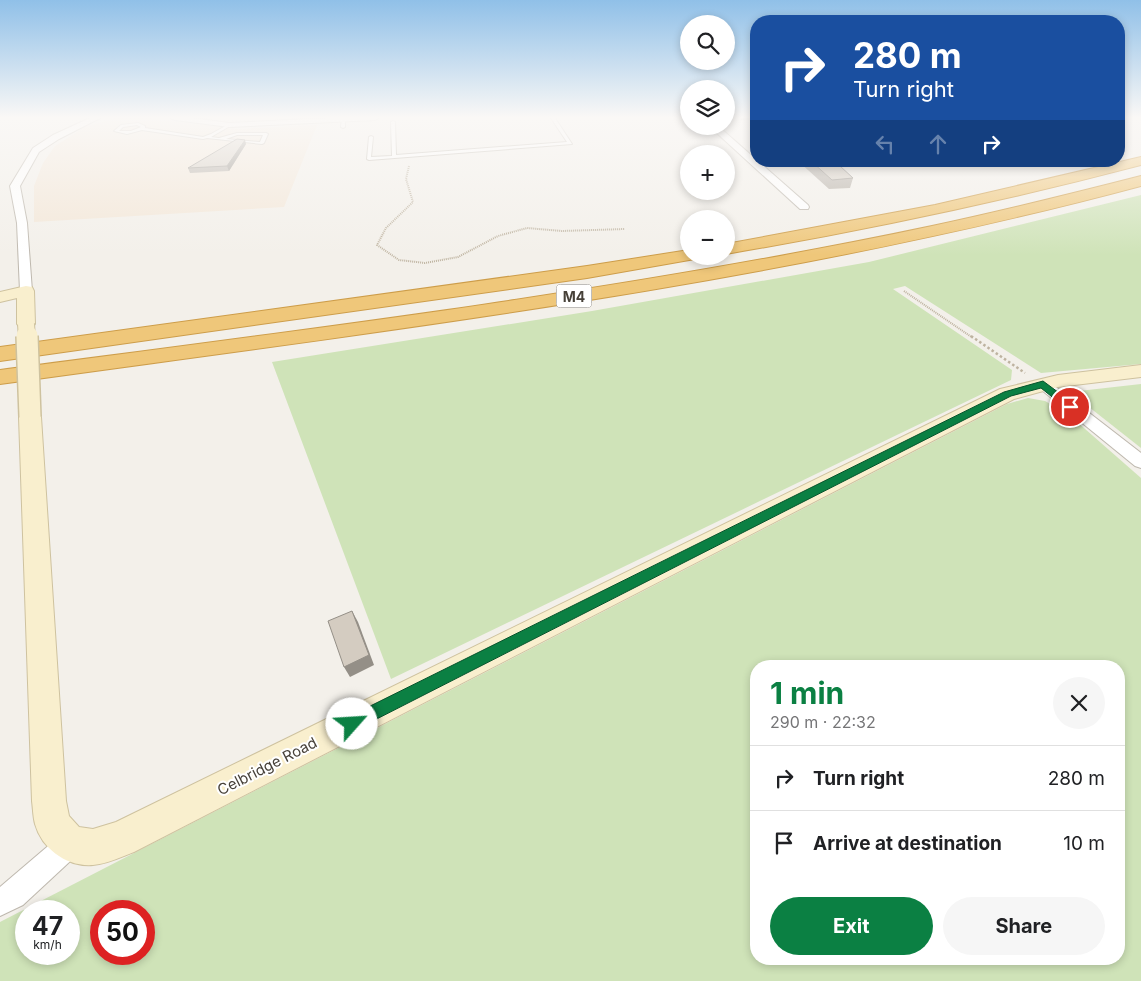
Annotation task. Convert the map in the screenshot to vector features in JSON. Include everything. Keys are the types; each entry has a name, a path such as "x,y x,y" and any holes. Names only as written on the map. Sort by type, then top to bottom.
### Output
{"highway":[{"path":"735,247 1030,190 1118,167"},
{"name":"M4","path":"0,378 534,303 671,280 902,238 1073,199 1141,181"},
{"name":"M4","path":"0,354 587,272 680,256"}],"main road":[{"path":"0,297 26,291 30,417 49,801 53,824 70,844"},
{"name":"Celbridge Road","path":"70,844 93,847 121,839 1007,394 1043,384 1141,371"}],"street":[{"path":"26,291 22,224 15,186 28,164"},
{"path":"759,167 804,207"},
{"path":"1043,384 1141,462"},
{"path":"0,902 13,896 70,844"}],"path":[{"path":"409,164 406,179 414,202 386,228 377,245 400,260 425,263 458,257 498,236 526,228 562,231 626,229"},
{"path":"904,291 973,336 1003,360 1043,384"}],"shaded area":[{"path":"43,164 301,164 284,207 34,222 34,186"}],"green space":[{"path":"1141,195 1141,364 1041,373 905,286 893,289 1012,370 1011,380 391,679 272,362 592,311 869,262"},
{"path":"1141,384 1141,448 1070,392"},
{"path":"1028,398 1045,401 1068,414 1141,478 1141,981 0,981 0,922 15,914 15,965 80,965 80,900 43,900 1007,404"}],"building":[{"path":"195,164 229,164 227,166 188,168"},
{"path":"818,167 841,167 853,178 832,180"},
{"path":"352,611 369,655 344,667 328,621"}],"route":[{"path":"352,724 882,459 1007,394 1043,384 1070,407"}]}
